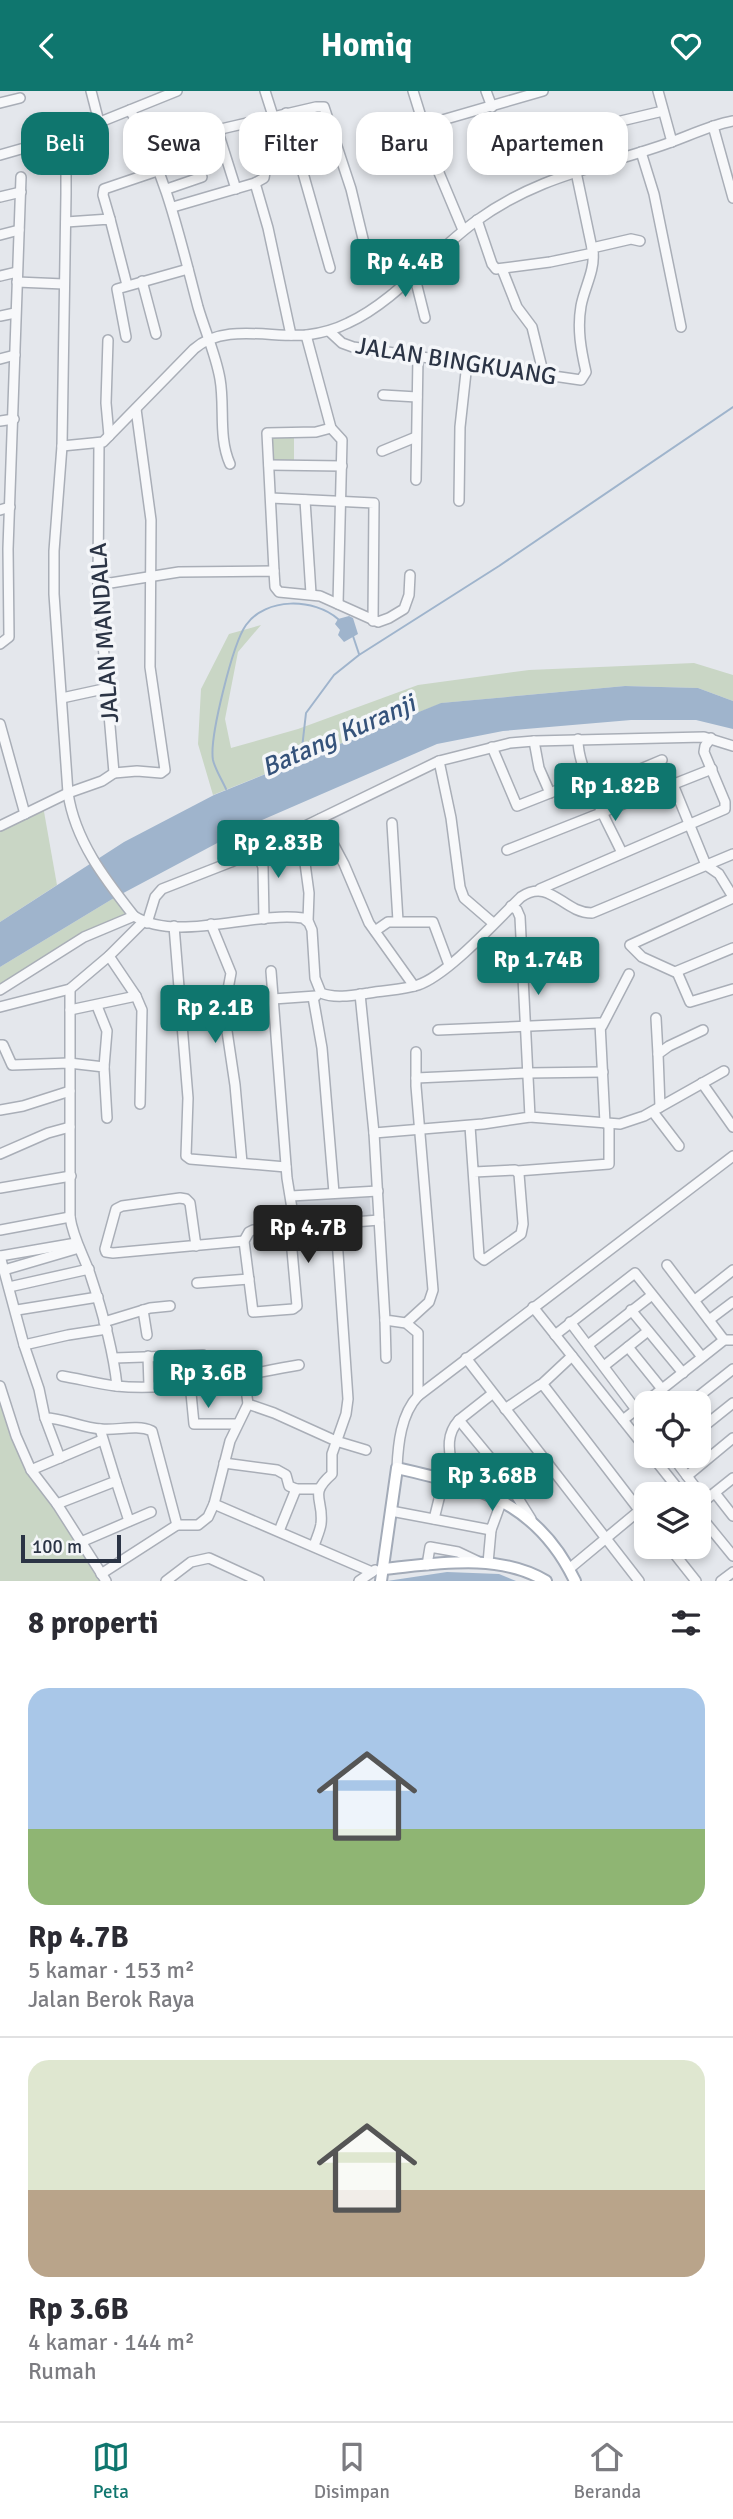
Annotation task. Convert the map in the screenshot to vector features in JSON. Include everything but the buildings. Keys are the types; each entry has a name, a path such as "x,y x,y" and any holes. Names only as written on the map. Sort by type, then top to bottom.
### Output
{"main road":[{"path":"546,1581 521,1570 484,1563 427,1565 379,1575 397,1468 449,1480 502,1500 532,1521 569,1569 575,1581"}],"street":[{"path":"91,91 96,112"},
{"path":"147,91 151,101"},
{"path":"109,118 177,91"},
{"path":"265,91 272,112"},
{"path":"413,91 420,112"},
{"path":"486,91 492,107"},
{"path":"453,119 543,91"},
{"path":"658,91 673,142"},
{"path":"0,103 20,98"},
{"path":"291,112 320,106 328,112"},
{"path":"628,119 663,111"},
{"path":"628,156 733,121"},
{"path":"236,189 220,131 239,125"},
{"path":"713,126 733,198"},
{"path":"0,155 21,149"},
{"path":"641,152 653,194 681,327"},
{"path":"342,159 371,272"},
{"path":"66,175 62,446 57,485 54,562 68,793 71,814 88,851 122,902 141,920"},
{"path":"127,285 103,195 104,189 145,175"},
{"path":"162,175 220,378 223,442 230,464"},
{"path":"173,207 255,183 265,175"},
{"path":"304,175 330,268"},
{"path":"440,175 463,230"},
{"path":"62,446 99,443 109,436 207,338 222,335 306,335 329,331 359,318 477,219 520,194 562,175"},
{"path":"577,175 592,250"},
{"path":"0,644 9,637 4,594 4,550 10,507 21,177"},
{"path":"167,189 202,177"},
{"path":"255,183 268,228 291,335"},
{"path":"0,197 20,192"},
{"path":"66,222 110,219"},
{"path":"477,219 492,266 502,269 550,262 631,239 640,241"},
{"path":"0,235 19,230"},
{"name":"JALAN BINGKUANG","path":"329,331 342,343 353,347 581,380 585,376 579,320 583,294 593,263 592,250"},
{"path":"126,337 116,291 118,288 188,269"},
{"path":"502,269 517,307 532,327 544,376"},
{"path":"414,274 425,318"},
{"path":"0,276 64,284"},
{"path":"142,281 156,334"},
{"path":"0,316 15,313"},
{"path":"306,335 331,428 342,440 338,604"},
{"path":"108,341 106,403 109,436"},
{"path":"0,359 15,355"},
{"path":"416,480 418,356"},
{"path":"459,501 460,427 467,363"},
{"path":"383,395 417,397"},
{"path":"0,826 68,793 102,781 114,773 161,773 165,770 150,667 151,520 136,409"},
{"path":"0,421 14,419"},
{"path":"331,428 316,432 268,432 275,587 279,592 311,594 373,621 384,621 404,610 409,595 410,575"},
{"path":"382,451 416,437"},
{"name":"JALAN MANDALA","path":"99,443 98,585 114,773"},
{"path":"0,465 11,462"},
{"path":"269,465 342,466"},
{"path":"271,498 372,501 373,621"},
{"path":"305,500 311,594"},
{"path":"0,510 10,507"},
{"path":"98,585 179,572 274,571"},
{"path":"62,698 108,688"},
{"path":"0,724 25,814"},
{"path":"273,999 360,994 426,982 449,965 528,892 726,808 704,749 711,738"},
{"path":"0,1007 70,989 109,956 141,920 162,889 200,876 439,761 492,747 534,741 711,738 733,746"},
{"path":"578,739 588,778 622,853"},
{"path":"534,741 538,763 550,793"},
{"path":"492,747 516,804 520,806 588,778"},
{"path":"593,789 662,759"},
{"path":"439,761 451,818 461,892 467,901 493,923"},
{"path":"507,850 672,782 712,769"},
{"path":"672,782 706,865 719,874 733,897 631,944 632,950 669,971 677,972 733,948"},
{"path":"320,819 375,931 414,986"},
{"path":"392,823 398,921"},
{"path":"302,841 309,893 308,921 312,930 334,1192"},
{"path":"256,850 263,867 264,919"},
{"path":"540,889 579,911 592,912 733,854"},
{"path":"512,906 520,917 530,1117"},
{"path":"0,990 84,937 141,920 174,926 300,917 308,921"},
{"path":"375,931 384,924 398,921 433,922 449,965"},
{"path":"211,924 230,970 224,1017 235,1085 242,1163"},
{"path":"174,926 188,1098 186,1156 190,1159 286,1167"},
{"path":"109,956 136,996 142,1010 140,1104"},
{"path":"271,971 286,1167 291,1196 292,1228 297,1308 253,1312 244,1241 253,1230 292,1228 379,1220"},
{"path":"677,972 690,1002 733,989"},
{"path":"474,1172 609,1164 602,1026 629,974"},
{"path":"70,989 70,1217 77,1245 89,1269 98,1297 114,1358 117,1386"},
{"path":"360,994 374,1133 386,1358"},
{"path":"70,1010 136,996"},
{"path":"97,1006 107,1031 104,1067 107,1118"},
{"path":"181,1020 224,1017"},
{"path":"656,1018 656,1109 679,1146"},
{"path":"438,1030 596,1022 602,1026"},
{"path":"658,1054 703,1030"},
{"path":"0,1045 4,1045 4,1060 13,1066 69,1063 104,1067"},
{"path":"406,1323 429,1302 432,1294 416,1052"},
{"path":"374,1133 470,1126 530,1117 620,1124 656,1109 723,1071"},
{"path":"416,1078 603,1072"},
{"path":"702,1083 733,1127"},
{"path":"0,1110 23,1107 71,1091"},
{"path":"470,1126 479,1256 484,1260 521,1234 523,1224 517,1171"},
{"path":"0,1154 48,1133 70,1127"},
{"path":"397,1468 402,1430 410,1406 418,1396 733,1156"},
{"path":"0,1188 71,1177"},
{"path":"291,1196 377,1191"},
{"path":"196,1246 190,1203 180,1198 116,1209 105,1249 113,1253 196,1246 244,1241"},
{"path":"0,1230 70,1217"},
{"path":"314,1546 321,1522 319,1489 324,1480 332,1474 332,1454 346,1414 348,1399 336,1224"},
{"path":"60,1458 45,1418 0,1256 77,1245"},
{"path":"4,1270 77,1245"},
{"path":"660,1391 702,1357 729,1340 709,1320 667,1265"},
{"path":"9,1287 89,1269"},
{"path":"695,1300 733,1270"},
{"path":"555,1335 634,1273 702,1357"},
{"path":"197,1283 249,1279"},
{"path":"588,1345 652,1294"},
{"path":"17,1310 98,1297"},
{"path":"709,1320 733,1302"},
{"path":"24,1345 106,1326 143,1310 170,1306"},
{"path":"533,1307 634,1434"},
{"path":"143,1310 147,1335"},
{"path":"631,1311 683,1373"},
{"path":"385,1320 406,1323 416,1330 419,1336 418,1396"},
{"path":"570,1322 634,1407"},
{"path":"604,1366 648,1331"},
{"path":"628,1347 662,1389"},
{"path":"114,1358 203,1355 209,1360 215,1379"},
{"path":"148,1356 149,1385"},
{"path":"505,1409 541,1385 572,1356"},
{"path":"466,1358 639,1581"},
{"path":"62,1376 117,1386 149,1385 190,1383 299,1365"},
{"path":"705,1391 733,1369"},
{"path":"0,1385 16,1436 31,1470 57,1504 104,1578 177,1525 198,1525 208,1517 237,1424 247,1404 244,1374"},
{"path":"190,1383 194,1424 237,1424"},
{"path":"541,1385 634,1497"},
{"path":"434,1519 449,1480 451,1429 492,1394"},
{"path":"711,1421 733,1403"},
{"path":"247,1404 336,1441 366,1450"},
{"path":"623,1420 634,1413"},
{"path":"45,1418 100,1429 138,1428 152,1431 177,1525"},
{"path":"459,1420 501,1471 532,1521"},
{"path":"100,1429 129,1521"},
{"path":"687,1476 733,1438"},
{"path":"31,1470 102,1440"},
{"path":"224,1463 277,1470 286,1475 289,1486 296,1489 319,1489"},
{"path":"661,1468 672,1482"},
{"path":"681,1468 690,1482"},
{"path":"711,1496 733,1478"},
{"path":"57,1504 116,1481"},
{"path":"279,1531 296,1489"},
{"path":"715,1493 733,1516"},
{"path":"427,1565 430,1547 458,1552 484,1563 491,1530 502,1500"},
{"path":"214,1504 379,1575"},
{"path":"391,1511 491,1530"},
{"path":"81,1542 151,1512"},
{"path":"569,1569 634,1514"},
{"path":"711,1529 733,1556"},
{"path":"166,1581 191,1562 205,1559 213,1559 244,1579 259,1581"},
{"path":"679,1559 696,1581"},
{"path":"723,1580 733,1572"},
{"path":"359,1581 379,1575"}],"shaded area":[{"path":"369,1188 371,1216 296,1223 293,1195"}],"green space":[{"path":"271,435 294,435 294,462 271,462"},
{"path":"261,625 238,652 225,719 231,748 298,729 418,685 529,670 694,663 733,675 733,701 698,688 625,686 442,703 213,795 198,744 201,689 229,634"},
{"path":"43,806 57,885 0,922 0,824"},
{"path":"114,898 128,917 49,961 0,995 0,967"},
{"path":"0,1401 11,1439 108,1581 0,1581"}],"water":[{"path":"349,616 353,618 358,634 344,642 338,635 340,630 335,624 338,619"},
{"path":"625,686 698,688 733,701 733,729 696,720 631,720 503,731 437,744 253,824 114,898 0,967 0,922 124,842 214,795 441,703"},
{"path":"447,1572 499,1574 516,1581 387,1581"}],"waterway":[{"name":"Batang Kuranji","path":"305,757 302,748 306,713 334,675 359,655 499,566 733,407"},
{"path":"226,789 213,760 215,732 229,670 246,625 265,609 290,604 316,607 338,619"},
{"path":"353,636 359,654"}]}
